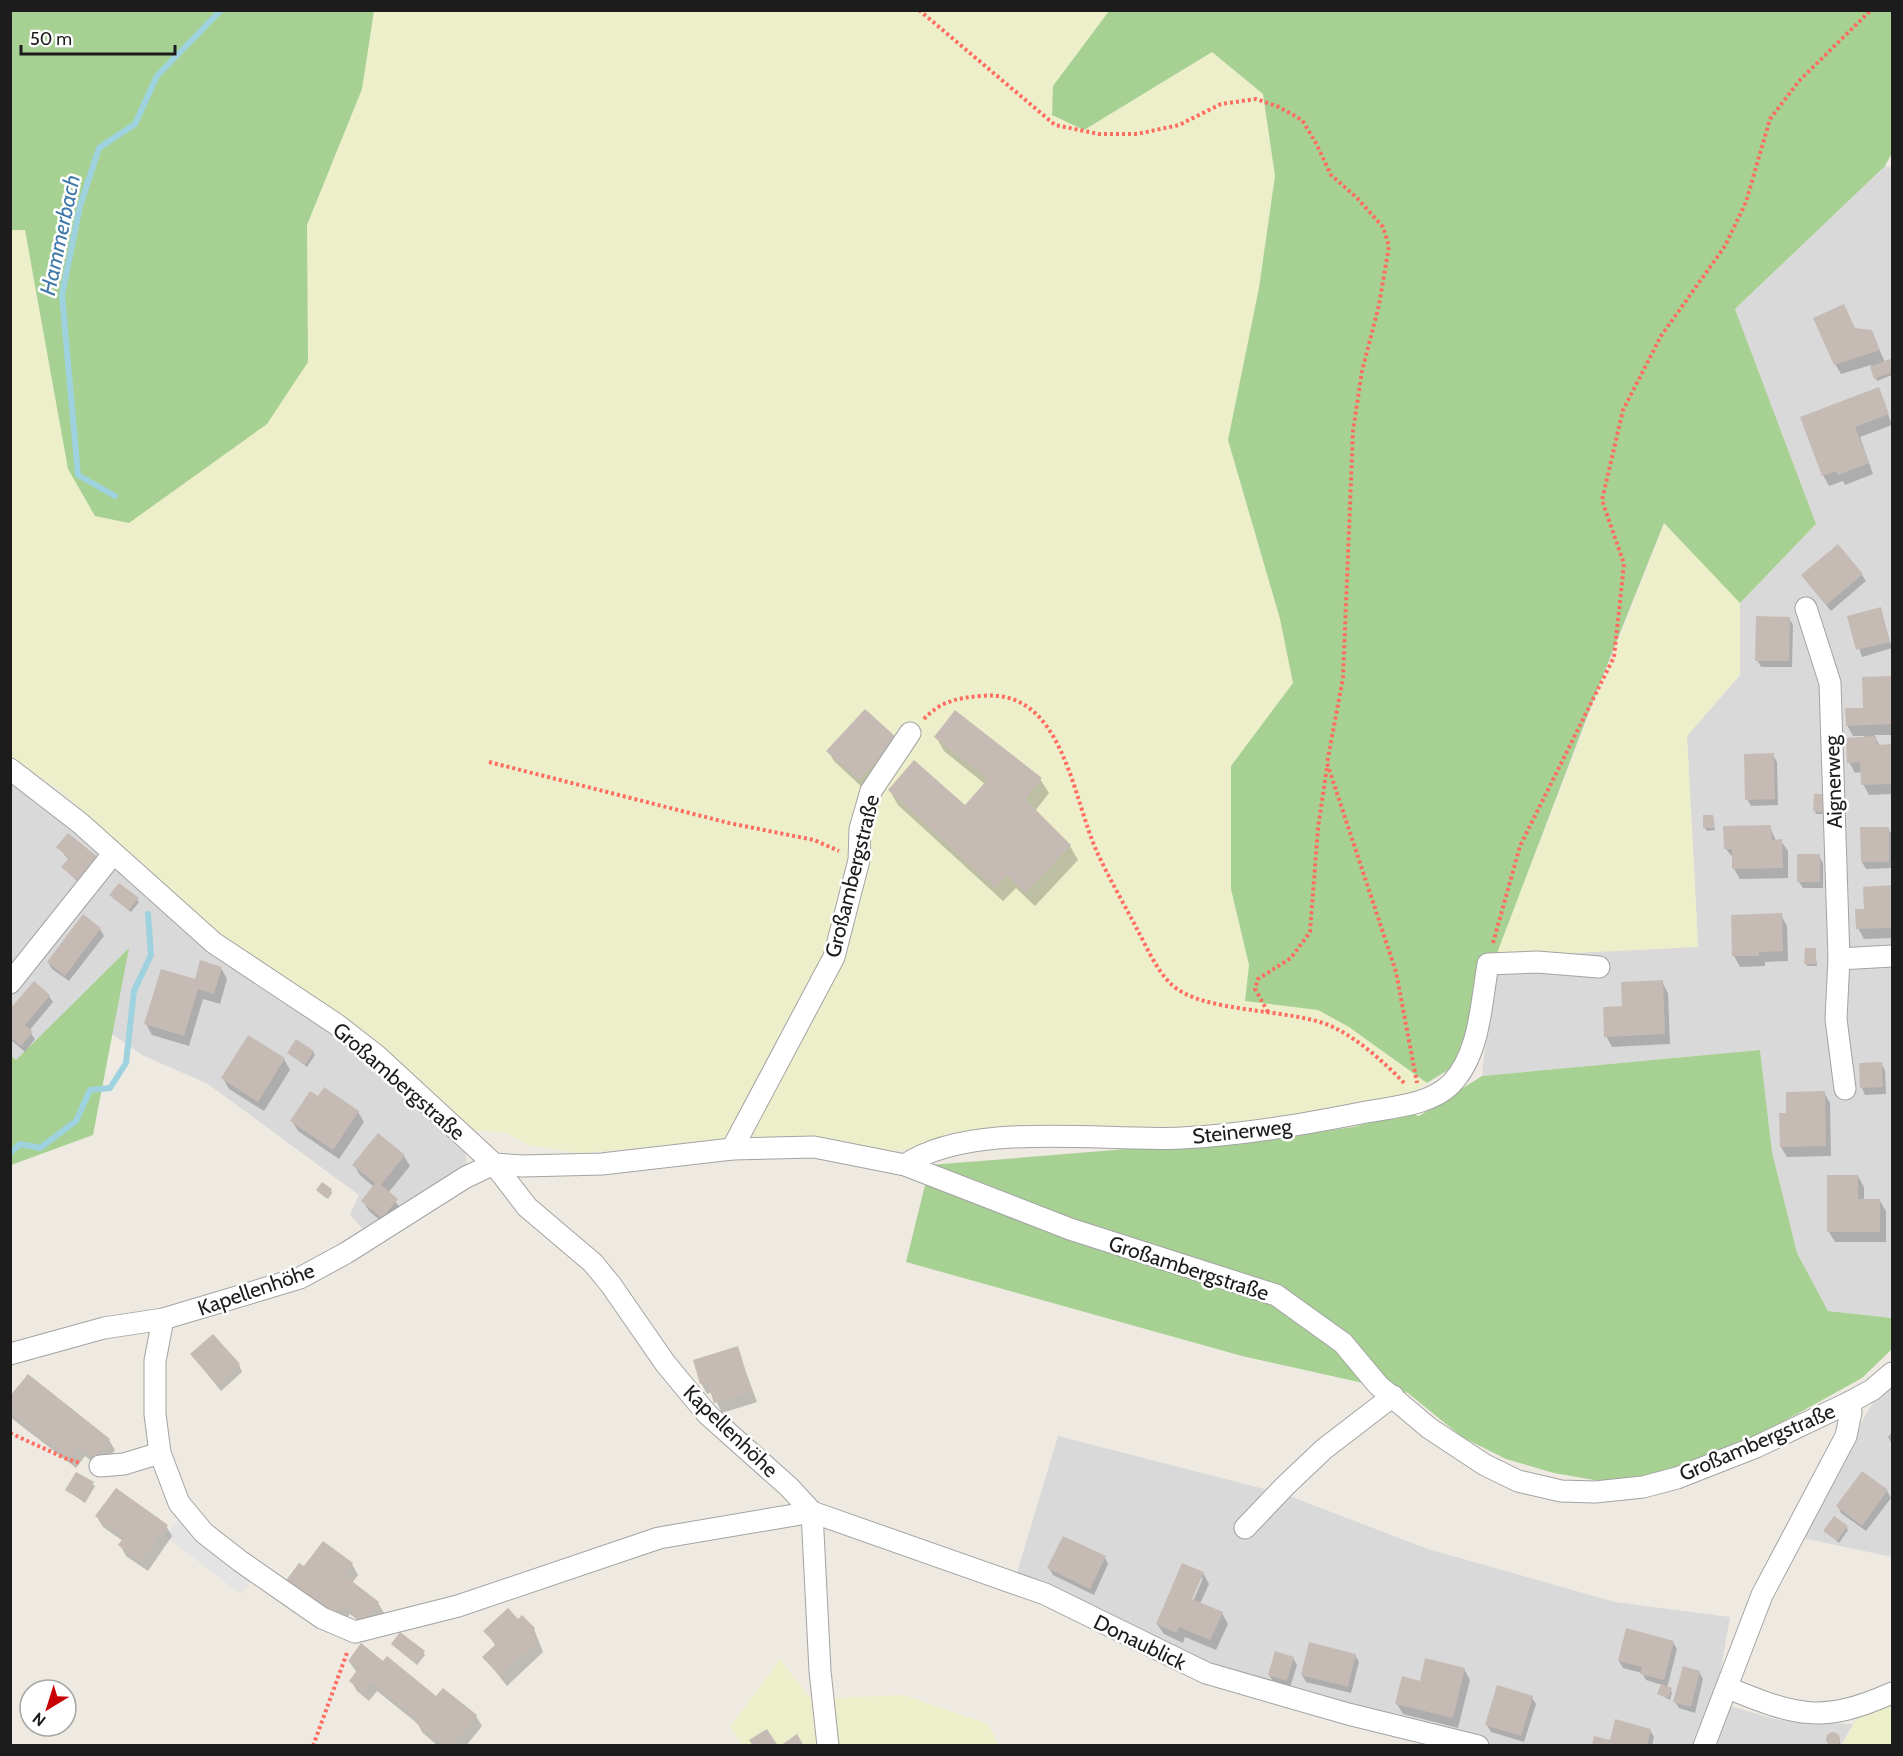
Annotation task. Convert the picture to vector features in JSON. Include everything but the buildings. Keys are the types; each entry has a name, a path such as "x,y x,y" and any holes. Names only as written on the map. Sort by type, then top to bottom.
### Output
{"street":[{"name":"Aignerweg","path":"1806,608 1830,683 1839,959 1836,1019 1845,1089"},
{"name":"Großambergstraße","path":"732,1149 834,957 859,860 860,829 871,791 910,733"},
{"name":"Großambergstraße","path":"10,769 50,798 214,943 336,1024 376,1054 494,1164 523,1166 602,1164 732,1149 814,1147 905,1165 1070,1229 1276,1295 1343,1343 1378,1385 1429,1428 1485,1465 1518,1481 1561,1491 1595,1492 1643,1487 1677,1478 1756,1447 1850,1402 1872,1390 1893,1373"},
{"path":"10,983 113,854"},
{"path":"1839,959 1893,956"},
{"path":"1488,964 1537,962 1599,968"},
{"name":"Steinerweg","path":"905,1165 921,1154 975,1141 1026,1137 1181,1138 1305,1124 1420,1101 1450,1085 1469,1059 1488,964"},
{"name":"Kapellenhöhe","path":"10,1354 104,1328 163,1318 300,1278 338,1258 466,1177 494,1164 527,1207 593,1263 665,1363 707,1414 789,1487 812,1512"},
{"path":"163,1318 153,1385 160,1453 171,1489 179,1503 204,1533 291,1598 322,1618 355,1632 458,1606 659,1538 812,1512 820,1671 828,1746"},
{"path":"1245,1528 1324,1449 1393,1396"},
{"path":"1704,1746 1762,1595 1846,1436 1851,1412 1850,1402"},
{"path":"100,1466 124,1464 160,1453"},
{"name":"Donaublick","path":"812,1512 1045,1594 1206,1673 1348,1714 1478,1746"},
{"path":"1728,1688 1783,1710 1818,1715 1834,1714 1893,1694"}],"path":[{"path":"919,10 1055,125 1099,134 1137,134 1179,125 1221,104 1256,99 1279,107 1302,120 1331,175 1383,227 1389,246 1379,305 1362,371 1353,431 1343,678 1318,828 1310,932 1291,958 1258,978 1255,989 1268,1013"},
{"path":"1488,964 1520,846 1614,657 1624,564 1602,500 1623,410 1661,336 1725,246 1746,202 1770,119 1799,81 1870,10"},
{"path":"910,733 934,708 953,699 999,694 1017,700 1032,711 1048,728 1059,747 1077,787 1097,851 1150,953 1170,984 1189,996 1212,1003 1308,1019 1335,1028 1367,1049 1420,1101"},
{"path":"489,762 729,823 814,840 859,860"},
{"path":"1327,764 1396,972 1420,1101"},
{"path":"10,1433 67,1459 100,1466"},
{"path":"313,1746 355,1632"}],"shaded area":[{"path":"1885,166 1892,168 1892,1318 1828,1311 1797,1253 1772,1152 1760,1050 1482,1076 1495,957 1698,946 1687,736 1740,675 1740,603 1816,524 1735,309"},
{"path":"10,784 50,807 345,1041 465,1151 467,1163 458,1172 366,1232 350,1215 359,1195 208,1084 142,1055 112,1034 128,949 16,1060 11,1056"},
{"path":"1892,1370 1892,1557 1803,1538 1851,1440"},
{"path":"1058,1436 1284,1494 1428,1549 1615,1602 1730,1617 1715,1702 1779,1720 1853,1724 1841,1745 1466,1745 1469,1733 1219,1671 1150,1640 1017,1573"},
{"path":"177,1521 252,1579 241,1594 165,1536"}],"green space":[{"path":"10,11 374,11 362,89 307,225 308,362 267,424 129,523 95,516 68,469 25,230 11,230"},
{"path":"374,11 1109,11 1053,86 1084,130 1212,52 1263,94 1275,176 1259,288 1228,440 1280,619 1293,683 1231,766 1231,889 1249,965 1245,1000 1318,1010 1349,1026 1427,1083 1403,1099 1265,1124 1161,1132 950,1133 911,1149 888,1151 807,1137 579,1153 528,1145 506,1133 469,1130 368,1034 205,924 56,787 11,761 11,230 25,230 68,469 308,362 307,225 362,89"},
{"path":"1109,11 1892,11 1892,153 1885,166 1735,309 1816,524 1740,603 1664,523 1600,683 1454,1066 1427,1083 1349,1027 1318,1010 1245,1001 1249,965 1231,889 1231,766 1293,683 1280,619 1228,440 1259,288 1275,176 1263,94 1212,52 1084,130 1052,115 1053,86"},
{"path":"1665,522 1740,603 1740,675 1687,736 1698,947 1495,957"},
{"path":"129,948 93,1135 11,1165 11,1056 16,1060"},
{"path":"1760,1050 1772,1152 1797,1253 1828,1311 1892,1318 1892,1349 1862,1378 1770,1429 1699,1459 1648,1476 1600,1481 1554,1473 1506,1459 1462,1437 1408,1393 1242,1356 906,1262 930,1165 1289,1136 1353,1127 1409,1113 1419,1116 1482,1076"},
{"path":"780,1659 811,1699 904,1695 988,1724 999,1745 742,1745 730,1727"},
{"path":"1892,1703 1892,1745 1842,1746 1857,1718"}],"waterway":[{"name":"Hammerbach","path":"115,496 78,475 62,295 80,206 99,148 135,124 157,76 221,10"},
{"name":"Hammerbach","path":"10,1153 20,1144 40,1148 76,1121 90,1090 110,1088 126,1063 134,991 151,955 148,914"}]}
